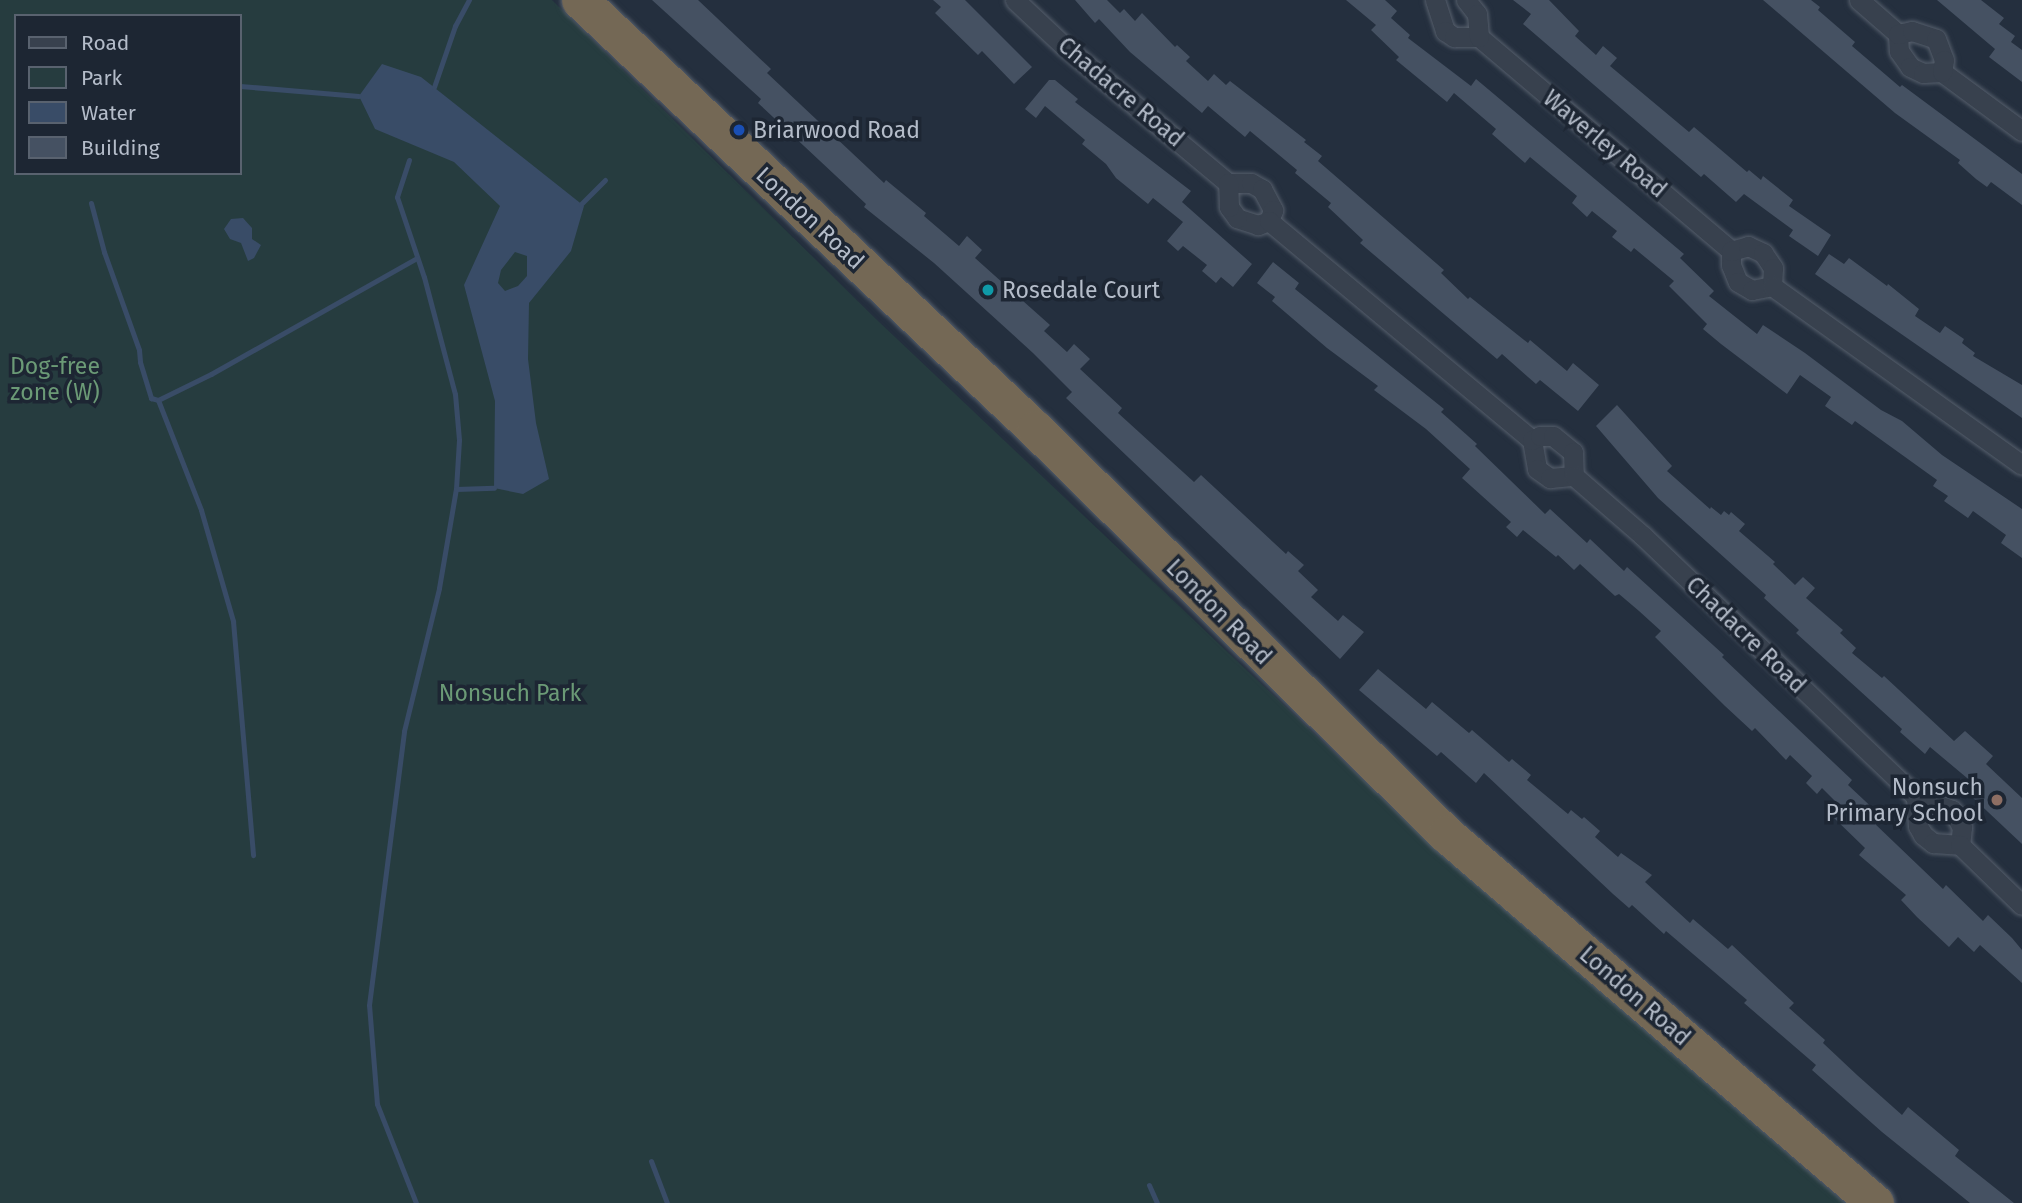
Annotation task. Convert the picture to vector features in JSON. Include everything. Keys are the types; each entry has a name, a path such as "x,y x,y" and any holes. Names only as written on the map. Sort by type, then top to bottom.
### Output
{"highway":[{"name":"London Road","path":"580,0 1035,429 1446,834 1875,1203"}],"street":[{"name":"Chadacre Road","path":"1015,0 1064,46 1228,183"},
{"path":"1435,0 1445,31 1454,37 1479,37 1480,23 1477,14 1466,0"},
{"path":"1859,0 1898,34 1899,51 1910,67 1923,73 1942,72 2022,131"},
{"path":"1898,34 1912,31 1936,39 1944,60 1942,72"},
{"name":"Waverley Road","path":"1479,37 1731,251"},
{"path":"1228,183 1251,183 1262,189 1273,210 1269,221 1258,225 1237,218 1229,207 1228,183"},
{"path":"1269,221 1532,440 1537,469 1550,478 1574,476 1573,452 1553,436 1540,436 1532,440"},
{"path":"1772,286 1773,268 1763,253 1748,246 1731,251 1731,265 1738,282 1752,290 1772,286 2022,465"},
{"name":"Chadacre Road","path":"1574,476 1643,536 1916,797 1952,810 1962,827 1960,845"},
{"path":"1916,797 1917,827 1923,835 1933,843 1945,847 1960,845 2022,905"}],"green space":[{"name":"Nonsuch Park","path":"0,0 552,0 876,319 1440,853 1845,1203 0,1203"}],"water":[{"path":"382,64 421,77 584,206 571,251 529,303 528,359 536,423 549,479 523,494 494,488 495,401 464,285 500,206 454,162 375,129 359,96","holes":["515,252 527,256 527,276 518,286 505,291 498,283 501,270"]},
{"path":"243,218 252,228 252,239 261,245 254,258 248,261 241,243 230,239 224,229 231,219"}],"building":[{"path":"652,0 698,0 771,69 767,73 884,183 886,180 926,213 924,216 959,246 967,236 982,250 975,258 1050,325 1044,331 1067,352 1074,344 1090,359 1080,369 1122,408 1118,413 1194,482 1201,475 1286,554 1288,551 1304,565 1298,571 1318,590 1311,597 1338,621 1343,615 1364,632 1340,659 1066,398 1072,392 1033,353 934,263 864,207 866,204 758,103 761,99"},
{"path":"933,0 965,0 1032,67 1014,84 982,51 978,55 935,13 941,7"},
{"path":"1075,0 1107,0 1120,13 1124,9 1135,21 1142,13 1175,47 1177,45 1190,57 1186,61 1208,81 1214,74 1226,85 1230,81 1306,140 1304,142 1322,156 1318,161 1444,270 1441,273 1468,299 1470,297 1528,343 1530,340 1567,371 1573,363 1599,385 1578,411 1540,380 1536,384 1502,354 1497,359 1360,243 1363,240 1328,207 1331,203 1295,173 1297,170 1250,131 1245,137 1208,106 1202,113 1130,52 1099,19 1095,23"},
{"path":"1346,0 1385,0 1397,11 1391,18 1410,35 1408,38 1471,86 1476,79 1684,254 1680,258 1714,291 1709,296 1757,334 1763,325 1805,353 1881,410 1902,421 1942,455 2022,509 2022,558 2001,543 2006,535 1973,511 1968,518 1944,501 1948,496 1933,486 1937,480 1855,421 1852,425 1825,406 1831,397 1800,375 1787,394 1721,344 1703,329 1707,324 1669,286 1674,281 1634,248 1631,252 1612,237 1617,231 1592,211 1587,217 1572,203 1577,196 1530,157 1525,163 1492,134 1496,129 1454,93 1447,102 1396,60 1399,57 1371,30 1376,25"},
{"path":"1513,0 1549,0 1579,31 1575,36 1596,55 1603,46 1617,58 1610,66 1689,132 1694,127 1747,172 1749,170 1761,180 1763,176 1793,200 1789,206 1831,235 1818,256 1789,236 1793,230 1744,194 1736,202 1704,174 1701,177 1523,24 1531,14"},
{"path":"1763,0 1811,0 1820,7 1818,10 1855,42 1852,46 1900,87 1902,85 2022,174 2022,205 1991,182 1987,187 1976,179 1958,163 1960,160 1895,113"},
{"path":"1937,0 1981,0 2004,18 1999,24 2015,36 2011,42 2022,50 2022,82 1989,57 1995,49"},
{"path":"1049,80 1055,80 1078,99 1075,102 1191,191 1182,202 1252,264 1233,287 1221,277 1216,283 1202,271 1207,265 1183,246 1178,251 1167,241 1183,222 1153,198 1148,204 1116,178 1106,164 1082,144 1085,140 1045,106 1036,118 1025,109"},
{"path":"1829,254 1844,264 1849,258 1887,286 1888,284 1919,309 1915,316 1940,333 1945,326 1964,339 1962,343 1975,353 1973,356 2022,385 2022,418 1815,274"},
{"path":"1273,262 1299,283 1295,289 1444,409 1441,412 1477,444 1475,446 1545,514 1550,509 1587,543 1590,539 1624,571 1627,567 1724,655 1722,657 1852,780 1848,785 1880,815 1873,822 1943,889 1946,885 1983,921 1988,915 2012,938 2022,950 2022,983 1980,945 1974,952 1958,937 1949,947 1917,917 1901,900 1906,895 1859,855 1865,848 1833,817 1842,808 1822,788 1817,794 1806,783 1812,776 1790,755 1786,760 1755,728 1752,731 1725,706 1655,637 1661,631 1639,611 1619,594 1615,596 1580,564 1574,570 1523,530 1517,537 1506,527 1511,522 1462,478 1470,469 1426,429 1374,390 1378,386 1327,348 1272,301 1275,297 1257,283"},
{"path":"1617,405 1672,466 1667,471 1710,509 1711,507 1721,515 1724,511 1729,515 1731,512 1745,524 1739,531 1775,562 1773,564 1795,585 1803,577 1815,588 1806,598 1843,630 1840,633 1856,648 1852,653 1882,678 1884,676 1954,741 1965,731 1993,756 1986,764 2022,798 2022,844 1971,796 1979,788 1930,747 1925,754 1900,732 1902,729 1796,633 1799,630 1764,598 1766,595 1658,498 1596,426"},
{"path":"1378,669 1426,709 1432,702 1469,733 1472,730 1509,762 1512,759 1531,775 1527,780 1568,814 1571,810 1582,819 1584,817 1600,831 1595,837 1618,857 1621,853 1652,875 1645,882 1690,923 1693,919 1728,949 1732,945 1794,1003 1789,1008 1825,1040 1823,1043 1857,1075 1902,1115 1908,1107 1959,1150 1955,1156 2014,1203 1970,1203 1882,1132 1812,1070 1816,1065 1744,1003 1747,1000 1666,931 1664,934 1632,905 1629,908 1484,773 1476,783 1441,752 1437,756 1359,690"}],"waterway":[{"path":"434,87 455,26 469,0"},
{"path":"242,86 359,96"},
{"path":"409,160 397,197 424,277 455,394 459,440 456,489"},
{"path":"581,204 605,180"},
{"path":"91,203 104,252 139,350 151,398 158,400 211,374 417,258"},
{"path":"158,400 201,510 233,621 253,855"},
{"path":"416,1203 377,1104 369,1005 404,731 439,588 456,489 494,488"},
{"path":"651,1161 667,1203"},
{"path":"1149,1185 1157,1203"}],"place":[{"name":"Briarwood Road","path":"739,130"},
{"name":"Rosedale Court","path":"988,290"},
{"name":"Nonsuch Primary School","path":"1997,800"}],"park label":[{"name":"Dog-free zone (W)","path":"55,379"}]}
